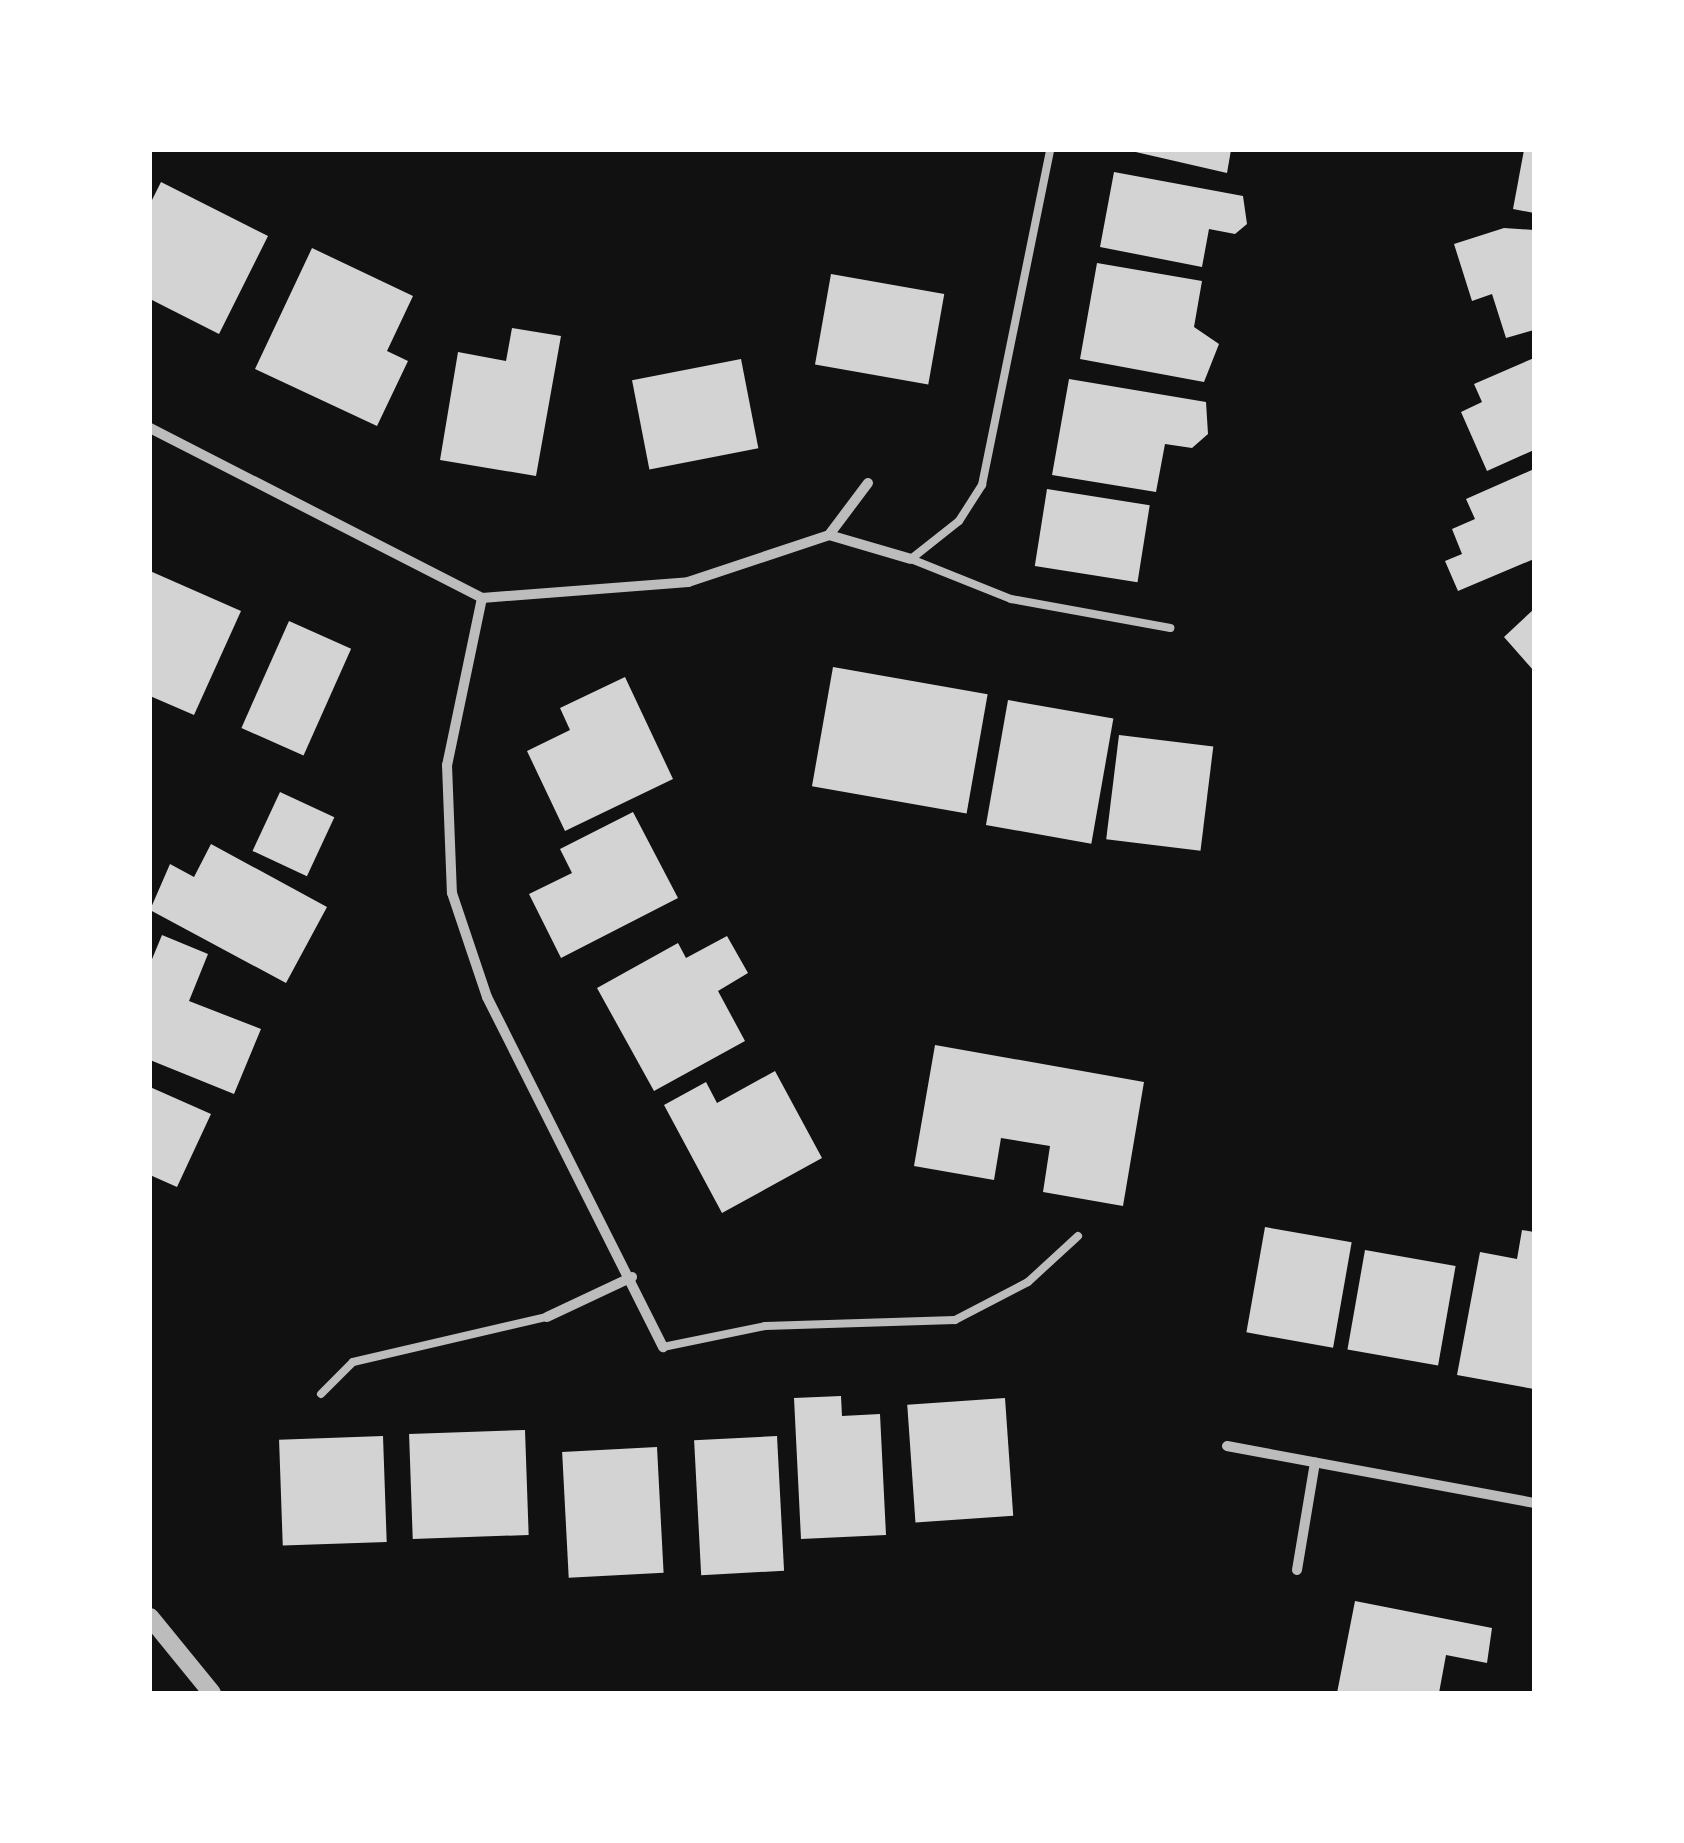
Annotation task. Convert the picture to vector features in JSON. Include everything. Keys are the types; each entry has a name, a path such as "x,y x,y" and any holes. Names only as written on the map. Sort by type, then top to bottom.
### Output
{"street":[{"path":"150,428 482,598 688,582 829,536 911,559"},
{"path":"829,536 868,483"},
{"path":"482,598 447,765 452,893 487,997 632,1277 663,1347"},
{"path":"547,1317 632,1277"},
{"path":"1227,1446 1534,1503"},
{"path":"1297,1570 1315,1462"},
{"path":"150,1617 212,1693"}],"lane":[{"path":"1050,150 982,485 959,521 911,559 1011,599 1170,628"},
{"path":"663,1347 765,1326 955,1320 1028,1282 1078,1236"},
{"path":"321,1394 353,1362 547,1317"}],"building":[{"path":"1127,150 1231,150 1227,173"},
{"path":"1524,150 1534,150 1534,213 1513,209"},
{"path":"1114,172 1243,196 1247,224 1235,234 1209,229 1202,267 1100,247"},
{"path":"161,182 268,236 219,334 150,299 150,204"},
{"path":"1504,228 1534,230 1534,330 1506,338 1492,294 1472,301 1454,244"},
{"path":"312,248 413,296 387,351 408,361 377,426 255,369"},
{"path":"1097,263 1202,281 1194,327 1219,344 1204,382 1080,359"},
{"path":"831,274 944,294 928,385 815,365"},
{"path":"512,328 561,336 536,476 440,460 458,352 506,361"},
{"path":"1534,358 1534,450 1487,471 1461,412 1482,402 1474,384"},
{"path":"741,359 758,448 649,470 632,380"},
{"path":"1069,379 1206,402 1208,434 1192,448 1165,444 1156,492 1052,475"},
{"path":"1534,469 1534,559 1458,591 1445,561 1462,554 1452,529 1475,519 1466,499"},
{"path":"1047,489 1150,505 1138,582 1035,566"},
{"path":"150,571 241,611 194,715 150,696"},
{"path":"1534,609 1534,671 1504,637"},
{"path":"289,621 351,649 304,756 241,728"},
{"path":"833,667 988,694 967,813 812,786"},
{"path":"625,677 673,779 565,831 527,751 570,730 560,708"},
{"path":"1008,700 1113,719 1091,844 986,825"},
{"path":"1119,735 1213,747 1200,851 1106,839"},
{"path":"280,792 334,817 307,876 253,851"},
{"path":"633,812 678,898 561,958 529,894 572,873 560,849"},
{"path":"211,844 327,907 286,983 150,910 170,864 194,877"},
{"path":"162,935 208,954 189,1001 261,1029 234,1094 150,1060 150,964"},
{"path":"727,936 748,973 718,991 745,1041 654,1091 597,988 678,943 686,958"},
{"path":"935,1045 1144,1082 1123,1206 1043,1192 1050,1146 1001,1138 994,1180 914,1166"},
{"path":"775,1071 822,1158 722,1213 664,1105 706,1082 717,1103"},
{"path":"150,1087 211,1114 177,1187 150,1175"},
{"path":"1265,1227 1352,1242 1333,1348 1246,1332"},
{"path":"1522,1230 1534,1232 1534,1389 1457,1375 1480,1252 1517,1259"},
{"path":"1365,1250 1456,1266 1438,1365 1347,1349"},
{"path":"841,1396 842,1416 880,1414 886,1535 801,1539 794,1398"},
{"path":"1005,1398 1013,1516 915,1523 907,1405"},
{"path":"525,1430 529,1535 413,1539 409,1434"},
{"path":"383,1436 387,1542 283,1546 279,1440"},
{"path":"777,1436 784,1571 701,1575 694,1440"},
{"path":"657,1447 664,1573 569,1578 562,1452"},
{"path":"1355,1601 1492,1628 1487,1663 1446,1655 1439,1693 1337,1693"}]}
